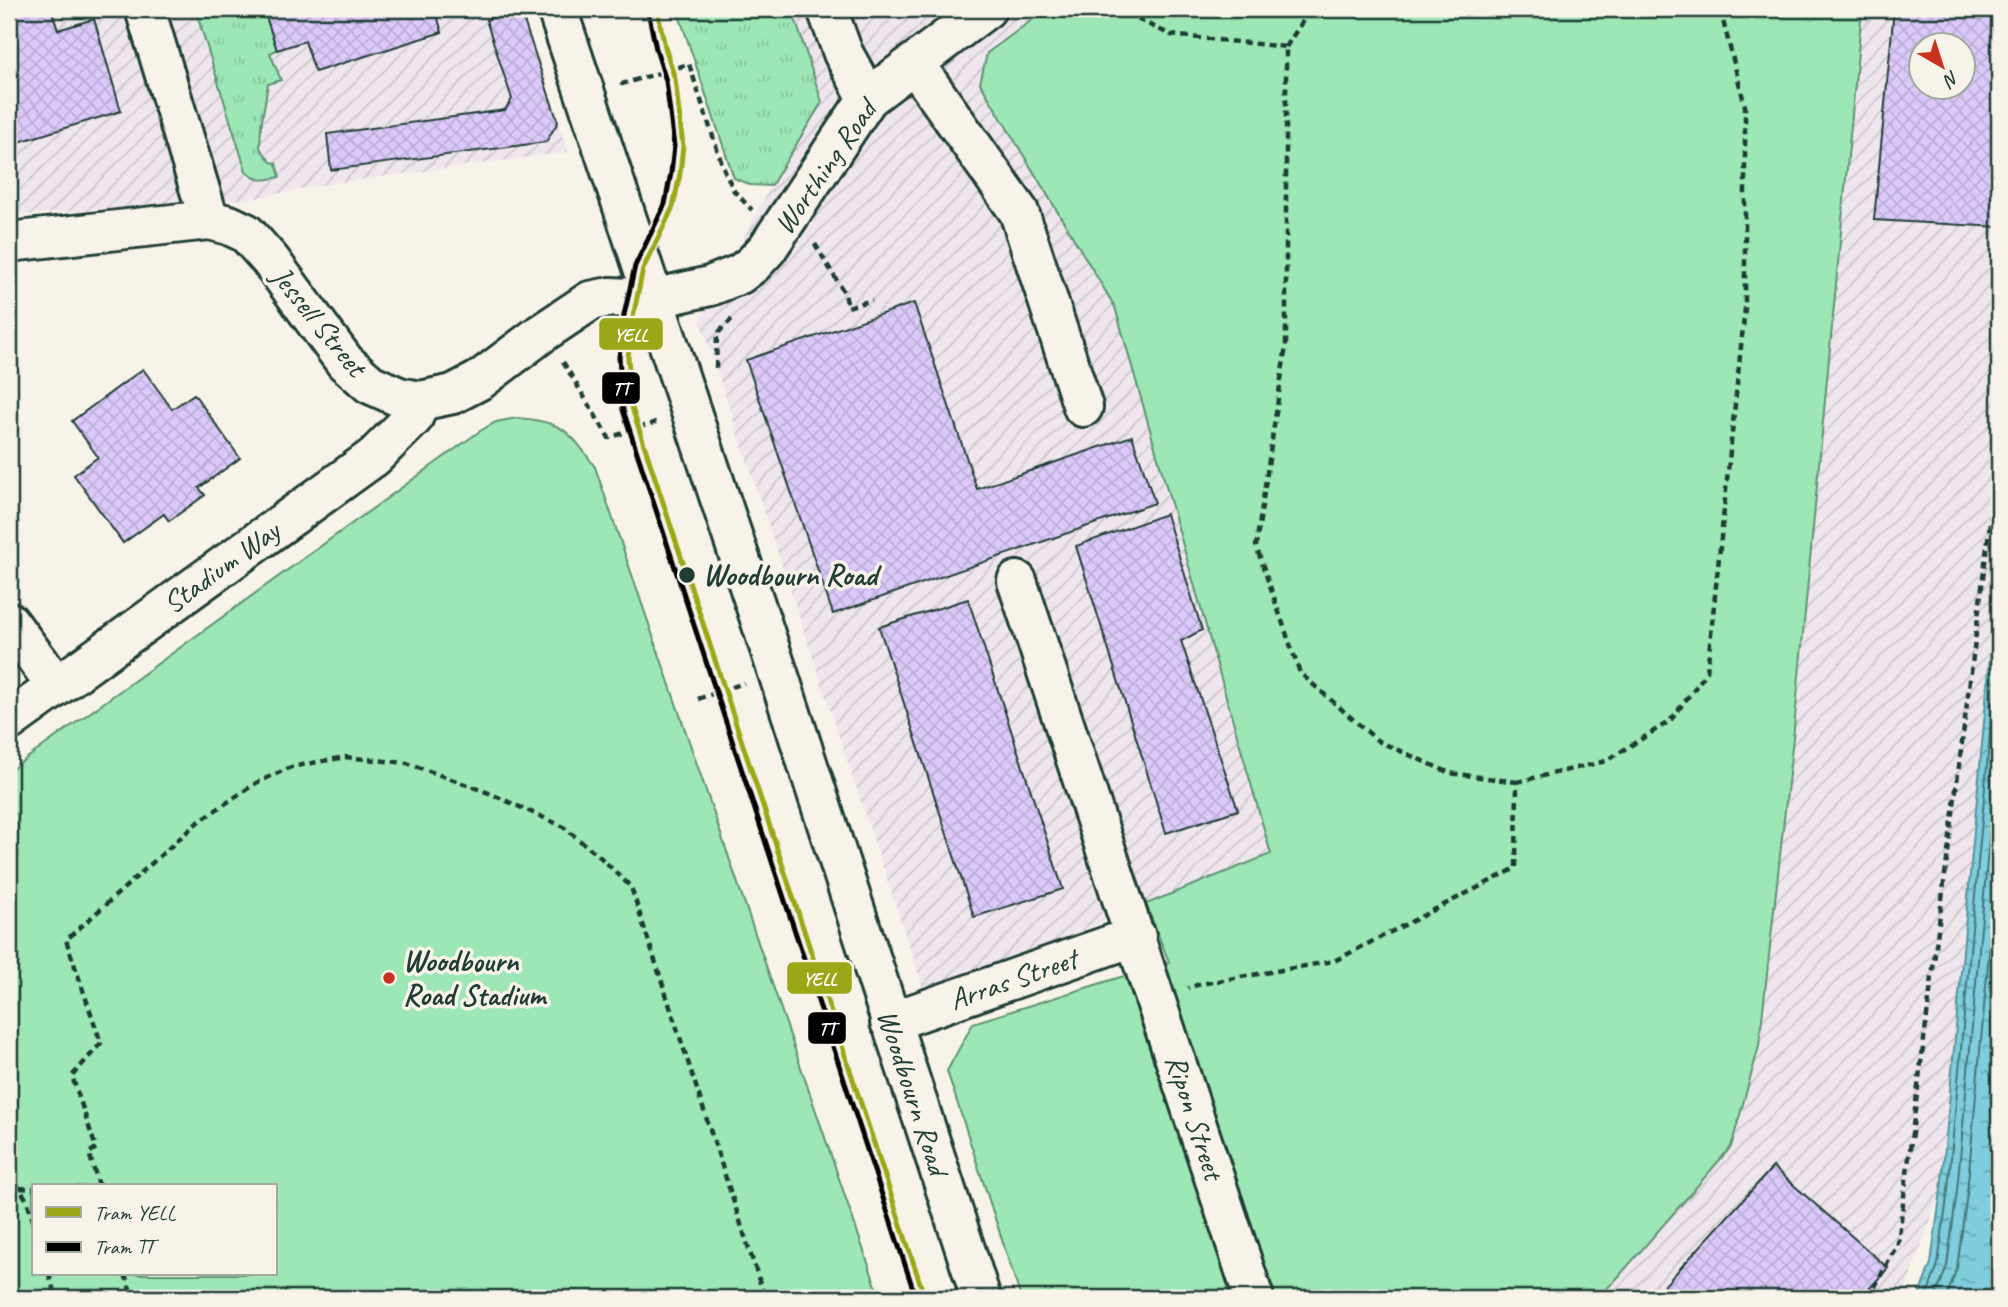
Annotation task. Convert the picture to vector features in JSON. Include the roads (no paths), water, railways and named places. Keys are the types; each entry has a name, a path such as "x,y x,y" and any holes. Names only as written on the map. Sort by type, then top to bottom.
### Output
{"street":[{"path":"145,9 209,220"},
{"name":"Woodbourn Road","path":"557,9 782,686 981,1298"},
{"path":"827,9 842,53 869,98"},
{"name":"Worthing Road","path":"653,299 710,286 740,274 792,243 869,98 986,9"},
{"path":"914,63 1019,212 1083,407"},
{"name":"Jessell Street","path":"9,242 209,220 229,225 246,233 270,260 345,362 370,384 399,397 420,401 453,394 480,380 590,301 610,297 653,299"},
{"name":"Stadium Way","path":"9,721 374,457 413,418 420,401"},
{"name":"Ripon Street","path":"1017,581 1254,1298"},
{"path":"9,622 56,685"},
{"name":"Arras Street","path":"890,1021 1136,936"}],"water":[{"path":"1999,559 1999,1268 1995,1298 1918,1298 1931,1263 1941,1190"}],"tram line":[{"name":"YELL","path":"657,9 675,79 683,146 673,207 643,269 633,317 628,357 632,408 925,1298"},
{"name":"TT","path":"648,11 666,81 674,146 665,204 635,266 624,315 619,357 623,410 916,1298"}],"place":[{"name":"Woodbourn Road","path":"687,575"},
{"name":"Woodbourn Road Stadium","path":"389,978"}]}
